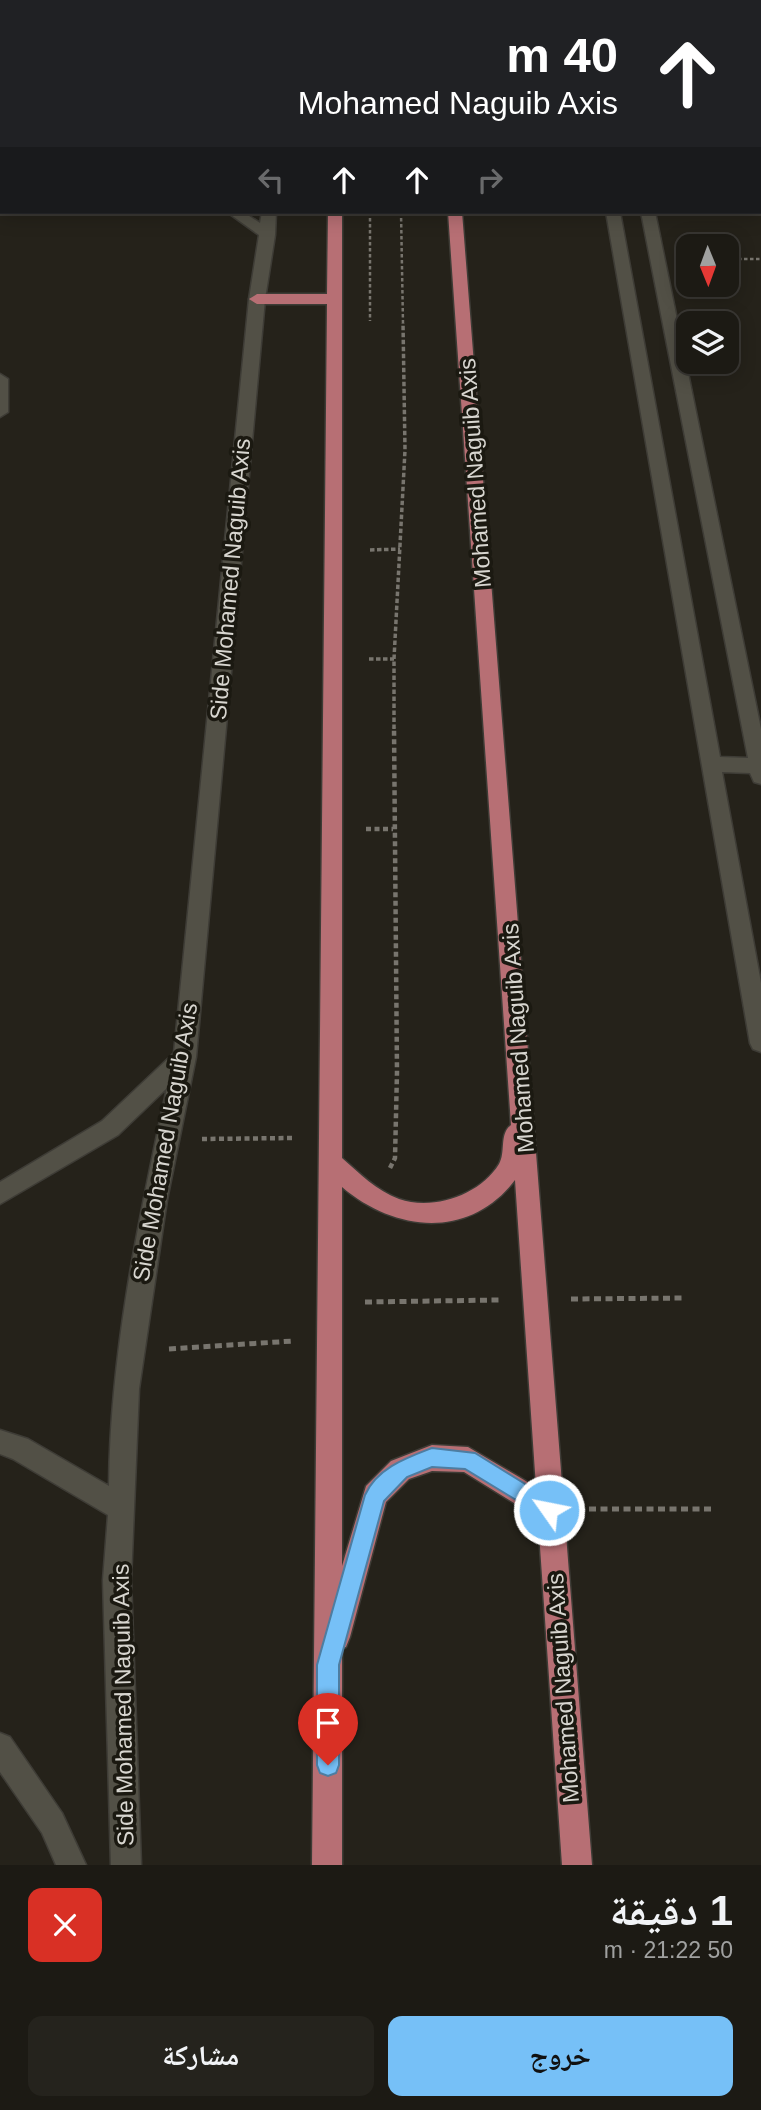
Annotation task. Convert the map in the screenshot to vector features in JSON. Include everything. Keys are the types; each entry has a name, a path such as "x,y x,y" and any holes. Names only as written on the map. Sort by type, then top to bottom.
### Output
{"main road":[{"path":"327,1865 335,214"},
{"name":"Mohamed Naguib Axis","path":"455,214 577,1865"},
{"path":"257,299 335,299"},
{"path":"330,1162 368,1195 407,1212 452,1211 489,1193 513,1161 521,1085"},
{"path":"328,1665 375,1495 400,1470 432,1458 468,1460 549,1510"}],"street":[{"path":"237,214 268,234"},
{"name":"Side Mohamed Naguib Axis","path":"126,1865 117,1580 122,1508 122,1438 129,1352 166,1140 185,1057 257,299 269,214"},
{"path":"613,214 761,1042"},
{"path":"648,214 760,769 710,764"},
{"path":"0,379 0,412"},
{"path":"0,1194 110,1128 185,1057"},
{"path":"0,1442 19,1448 122,1508"},
{"path":"0,1747 52,1823 71,1865"}],"path":[{"path":"383,1174 391,1167 395,1158 397,1072 393,829 394,659 405,450 401,214"},
{"path":"739,260 761,259"},
{"path":"370,550 400,549"},
{"path":"369,659 394,659"},
{"path":"362,829 393,829"},
{"path":"166,1140 330,1138"},
{"path":"129,1352 329,1338"},
{"path":"549,1510 713,1509"}],"route":[{"path":"328,1765 328,1665 375,1495 400,1470 432,1458 468,1460 498,1476 549,1510"}]}
